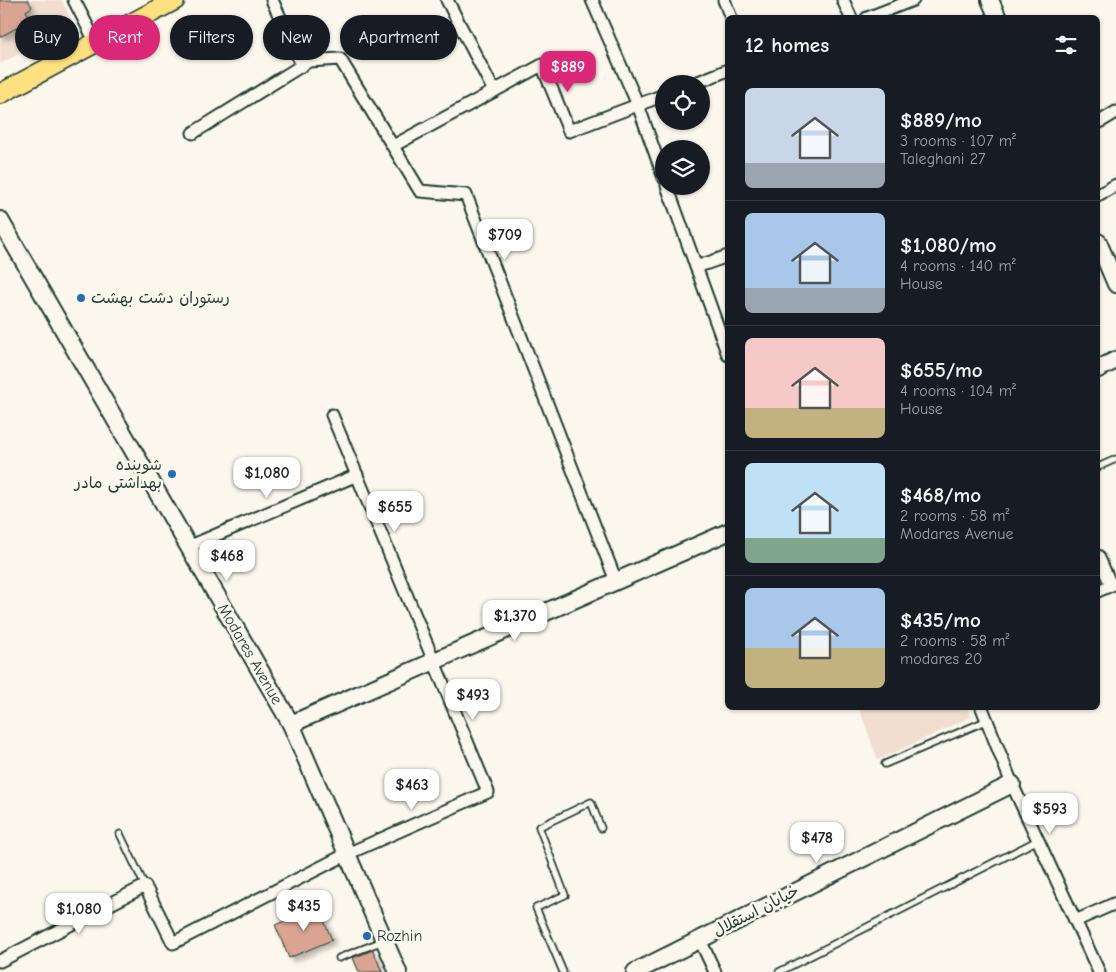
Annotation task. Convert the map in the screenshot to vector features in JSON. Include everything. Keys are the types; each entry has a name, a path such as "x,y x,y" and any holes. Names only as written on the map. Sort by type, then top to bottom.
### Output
{"main road":[{"path":"147,15 175,0"},
{"path":"991,0 997,15"},
{"path":"0,94 89,46"},
{"name":"Modares Avenue","path":"0,220 291,724 398,972"},
{"path":"1100,247 1116,284"},
{"path":"1100,368 1116,360"},
{"path":"291,724 725,533"},
{"name":"خیابان استقلال","path":"635,972 1012,784"}],"street":[{"path":"74,0 89,29"},
{"path":"272,0 302,65"},
{"path":"448,0 494,92"},
{"path":"592,0 638,105 655,153"},
{"path":"724,0 730,15"},
{"path":"843,0 849,15"},
{"path":"874,15 912,0"},
{"path":"193,133 309,61 340,59 420,191 466,195 616,581"},
{"path":"393,146 542,65 569,131 655,98"},
{"path":"710,77 725,71"},
{"path":"1100,122 1116,112"},
{"path":"1100,194 1116,185"},
{"path":"670,195 725,348"},
{"path":"696,267 725,257"},
{"path":"0,961 145,886 173,943 347,854 488,792 332,415"},
{"path":"188,547 357,475"},
{"path":"1100,560 1114,584 1100,590"},
{"path":"983,710 1012,784 1099,972"},
{"path":"1076,922 1116,903"},
{"path":"700,940 715,972"}],"lane":[{"path":"1100,466 1116,459"},
{"path":"885,764 988,720"},
{"path":"563,972 536,908 565,895 539,827 591,802 602,828"},
{"path":"120,834 145,886"},
{"path":"779,972 1038,840"},
{"path":"339,958 384,940"}],"shaded area":[{"path":"0,0 61,0 69,15 15,15 15,56 0,64"},
{"path":"860,710 968,710 971,717 878,760"}],"building":[{"path":"0,0 28,0 32,7 26,11 28,15 15,15 15,29 0,37"},
{"path":"318,906 332,940 289,958 275,925"},
{"path":"373,950 382,972 359,972 353,958"}],"place":[{"name":"رستوران دشت بهشت","path":"81,298"},
{"name":"شوینده بهداشتی مادر","path":"172,474"},
{"name":"Rozhin","path":"367,936"}]}
